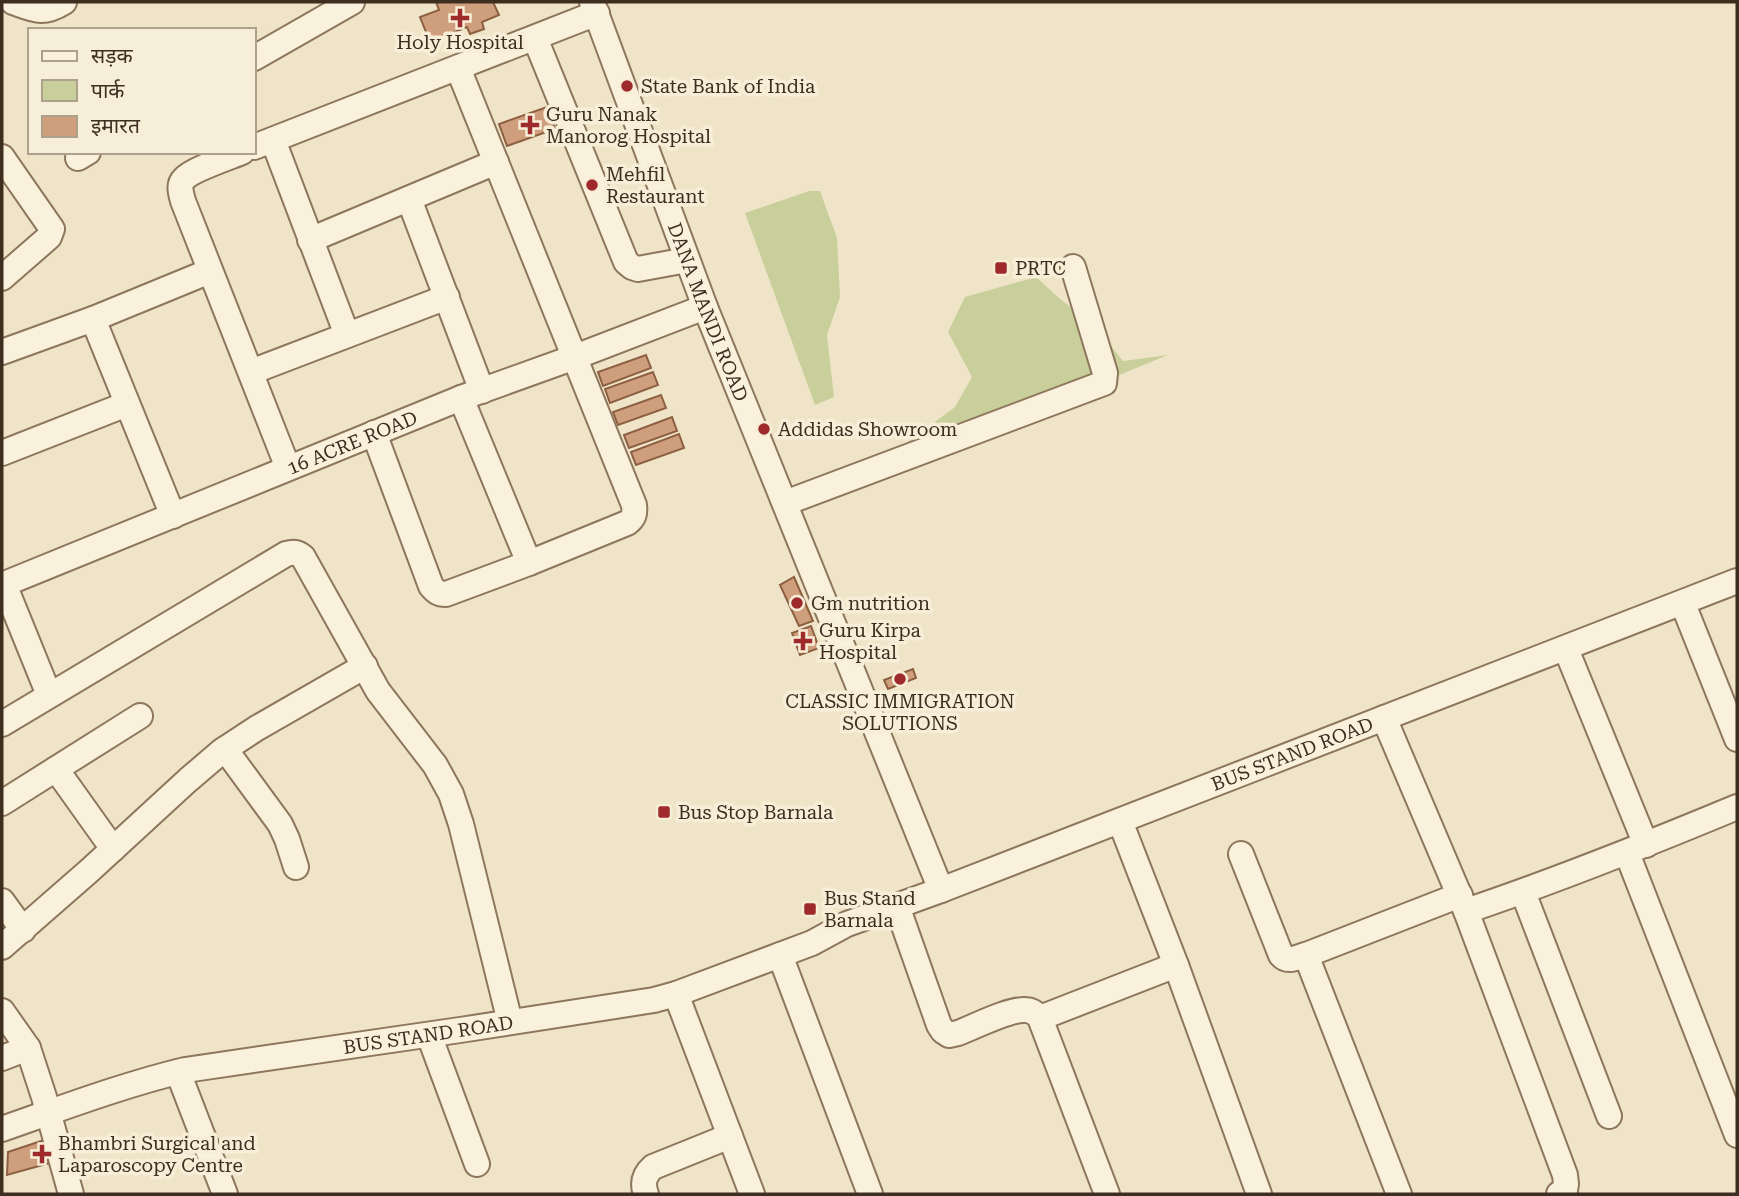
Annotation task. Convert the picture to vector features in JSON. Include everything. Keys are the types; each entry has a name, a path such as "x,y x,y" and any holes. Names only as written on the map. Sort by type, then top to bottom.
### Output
{"street":[{"path":"13,2 44,11 64,2"},
{"path":"256,57 352,2"},
{"path":"347,335 310,240 263,144 535,38 595,8"},
{"name":"DANA MANDI ROAD","path":"595,8 705,307 941,890"},
{"path":"535,38 626,262 638,269 687,260"},
{"path":"374,433 431,586 440,594 529,563 627,523 635,512 458,68"},
{"path":"237,154 192,173 183,179 180,189 288,468"},
{"path":"2,157 52,229 49,237 2,278"},
{"path":"310,240 496,162"},
{"path":"409,199 447,297 471,395 529,563"},
{"path":"785,503 1104,383 1105,373 1073,267"},
{"path":"2,352 93,319 211,271"},
{"path":"251,372 447,297"},
{"name":"16 ACRE ROAD","path":"3,585 374,433 705,307"},
{"path":"93,319 173,516"},
{"path":"2,453 127,404"},
{"path":"2,724 286,554 299,553 377,691 435,765 451,794 461,824 509,1017"},
{"name":"BUS STAND ROAD","path":"2,1113 46,1105 178,1072 429,1035 679,978 805,932 847,924 941,890 1737,581"},
{"path":"3,585 49,695"},
{"path":"1683,604 1737,739"},
{"path":"1566,649 1737,1135"},
{"path":"2,947 225,749 365,666"},
{"path":"2,803 140,716"},
{"path":"1384,718 1463,903 1565,1175 1565,1190 1559,1194"},
{"path":"225,749 280,824 296,867"},
{"path":"56,769 113,849"},
{"path":"1241,854 1281,955 1289,960 1463,903 1523,892 1737,807"},
{"path":"1120,821 1176,965 1259,1194"},
{"path":"1523,892 1609,1116"},
{"path":"2,901 23,930"},
{"path":"897,906 943,1031 949,1035 958,1033 1015,1011 1027,1010 1040,1018 1107,1194"},
{"name":"BUS STAND ROAD","path":"2,1129 46,1105 159,1062 189,1055 654,1000 780,956 813,943 847,924"},
{"path":"1306,955 1399,1194"},
{"path":"780,956 870,1194"},
{"path":"1040,1018 1176,965"},
{"path":"676,994 752,1194"},
{"path":"2,1011 28,1048 71,1194"},
{"path":"429,1035 477,1164"},
{"path":"2,1058 28,1048"},
{"path":"178,1072 225,1194"},
{"path":"646,1194 644,1180 653,1167 730,1136"}],"green space":[{"path":"809,191 820,191 837,238 840,297 827,335 834,397 815,405 745,213"},
{"path":"1036,277 1094,325 1123,361 1168,355 943,447 814,495 807,480 881,462 955,407 972,377 948,332 965,297"}],"building":[{"path":"436,2 493,2 499,15 482,22 484,29 470,34 467,27 430,42 420,17 439,10"},
{"path":"547,107 555,129 507,146 499,124"},
{"path":"646,355 651,368 603,386 598,372"},
{"path":"653,372 658,385 610,403 605,389"},
{"path":"661,395 666,408 618,425 613,412"},
{"path":"672,417 677,431 629,448 624,435"},
{"path":"679,434 684,448 636,465 631,452"},
{"name":"Gm nutrition","path":"794,577 813,621 799,626 780,585"},
{"path":"811,626 819,648 800,655 792,633"},
{"name":"CLASSIC IMMIGRATION SOLUTIONS","path":"913,669 916,678 888,689 884,680"},
{"path":"50,1138 57,1161 7,1175 8,1152"}],"place":[{"name":"Holy Hospital","path":"460,18"},
{"name":"State Bank of India","path":"627,86"},
{"name":"Guru Nanak Manorog Hospital","path":"530,125"},
{"name":"Mehfil Restaurant","path":"592,185"},
{"name":"PRTC","path":"1001,268"},
{"name":"Addidas Showroom","path":"764,429"},
{"name":"Gm nutrition","path":"797,603"},
{"name":"Guru Kirpa Hospital","path":"803,641"},
{"name":"CLASSIC IMMIGRATION SOLUTIONS","path":"900,679"},
{"name":"Bus Stop Barnala","path":"664,812"},
{"name":"Bus Stand Barnala","path":"810,909"},
{"name":"Bhambri Surgical and Laparoscopy Centre","path":"42,1154"}]}
